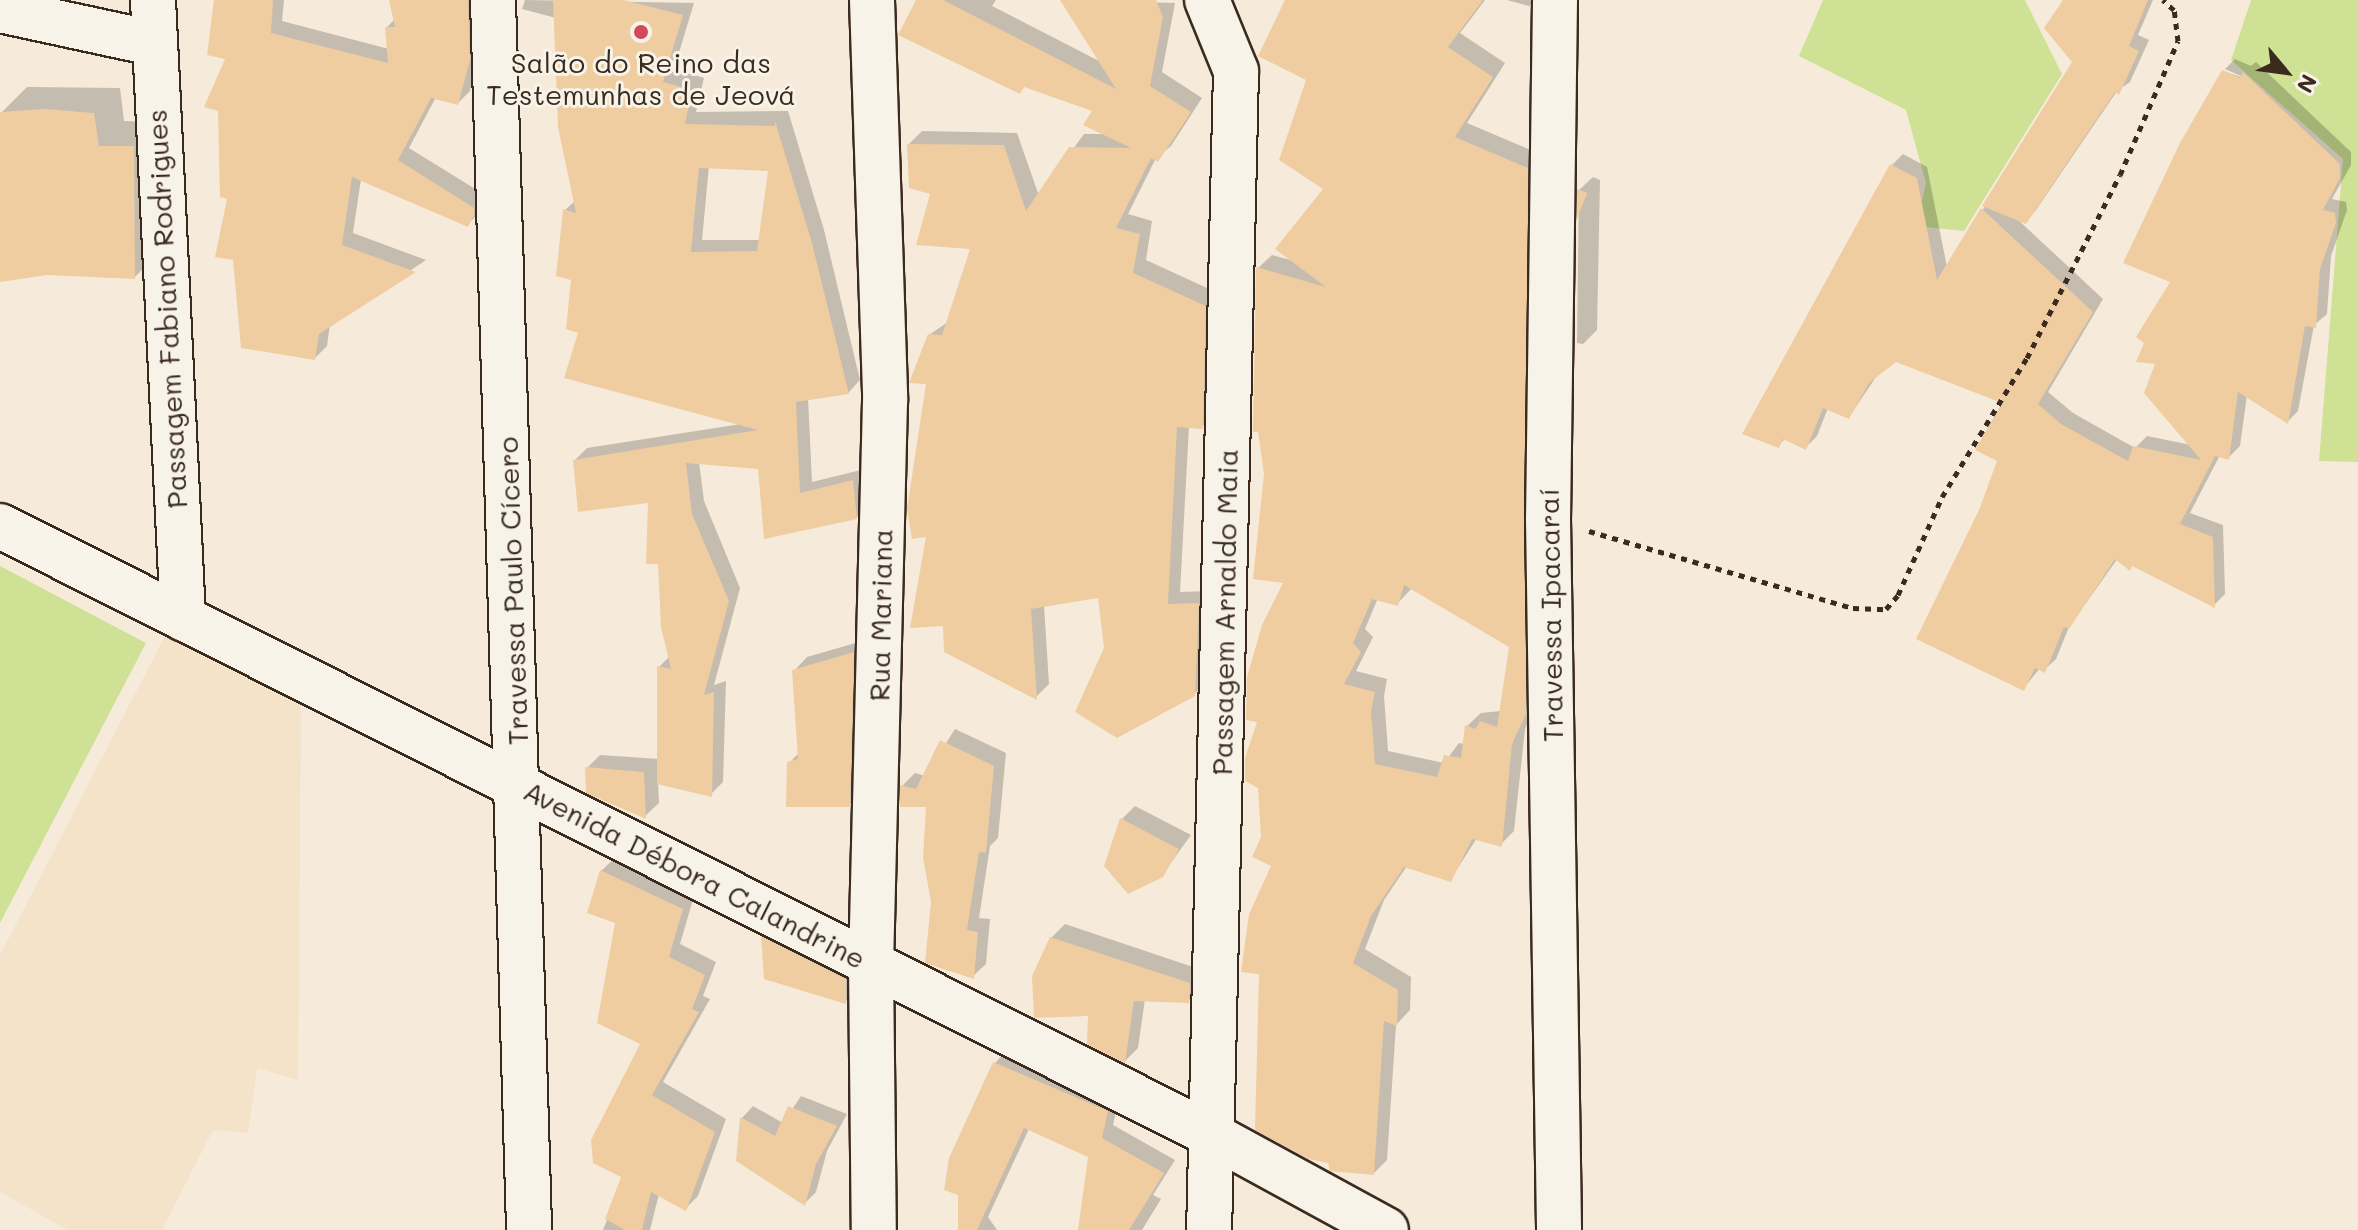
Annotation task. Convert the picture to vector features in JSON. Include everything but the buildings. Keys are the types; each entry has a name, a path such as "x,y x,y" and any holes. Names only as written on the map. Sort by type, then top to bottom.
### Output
{"street":[{"name":"Passagem Fabiano Rodrigues","path":"153,0 152,43 183,618"},
{"name":"Travessa Paulo Cícero","path":"493,0 529,1230"},
{"name":"Rua Mariana","path":"872,0 885,401 871,964 874,1230"},
{"name":"Passagem Arnaldo Maia","path":"1207,0 1236,71 1209,1230"},
{"name":"Travessa Ipacaraí","path":"1555,0 1548,519 1559,1230"},
{"path":"0,10 152,43"},
{"name":"Avenida Débora Calandrine","path":"0,526 1212,1135 1386,1230"}],"path":[{"path":"1548,519 1853,608 1886,609 1898,595 1942,497 2027,358 2120,175 2178,41 2174,10 2163,0"}],"shaded area":[{"path":"168,630 301,698 298,1080 257,1068 248,1133 213,1130 162,1230 68,1230 0,1192 0,955"}],"green space":[{"path":"1823,0 2025,0 2062,74 1964,231 1916,226 1926,183 1906,110 1799,56"},
{"path":"2251,0 2358,0 2358,462 2319,461 2343,159 2231,60"},
{"path":"0,566 146,643 0,923"}],"place":[{"name":"Salão do Reino das Testemunhas de Jeová","path":"641,32"}]}
